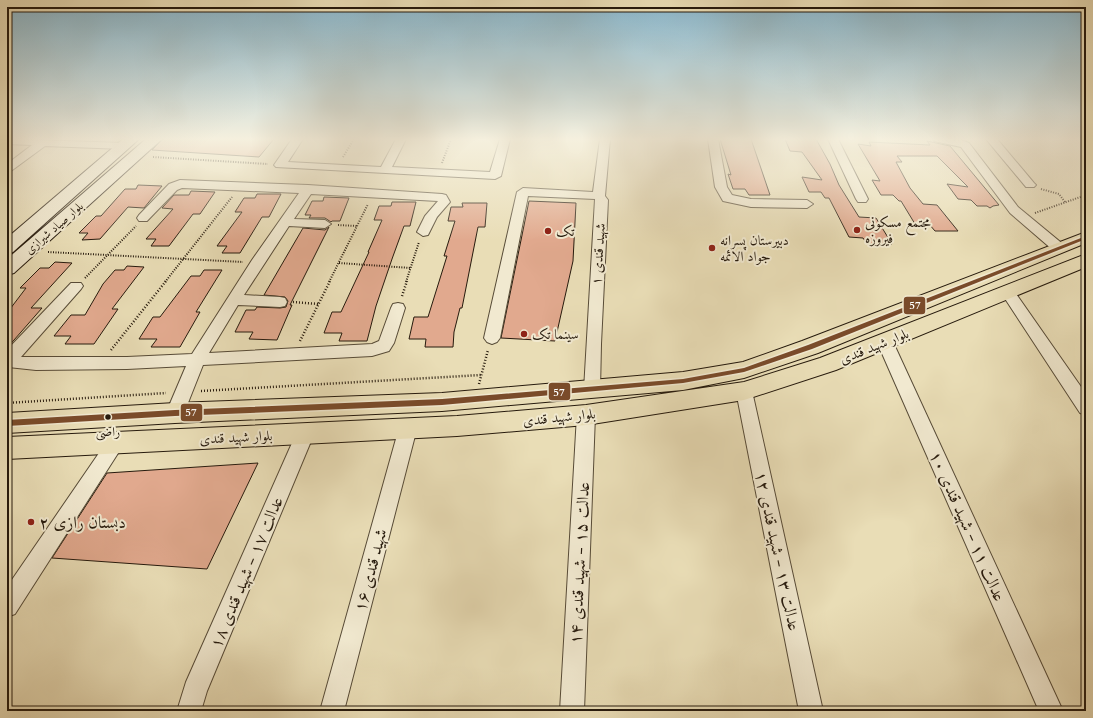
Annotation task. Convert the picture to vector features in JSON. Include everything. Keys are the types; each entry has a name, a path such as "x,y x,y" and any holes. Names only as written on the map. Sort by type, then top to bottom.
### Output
{"main road":[{"name":"بلوار صیاد شیرازی","path":"7,248 100,173"},
{"name":"بلوار صیاد شیرازی","path":"7,269 105,173"},
{"name":"بلوار شهید قندی","path":"7,423 175,413 474,400 684,381 744,370 908,308 1086,237"},
{"name":"بلوار شهید قندی","path":"7,448 305,434 586,415 744,391 828,364 885,342 963,308 1086,260"},
{"path":"938,296 943,305 950,308 963,308"},
{"path":"908,308 922,312 929,320 928,324"}],"street":[{"path":"429,173 495,176 496,173"},
{"name":"شهيد قندی ۱","path":"592,390 593,344 602,200 600,196 602,173"},
{"path":"718,173 721,188 727,198 751,203 807,204"},
{"path":"849,173 862,199"},
{"path":"986,173 1021,217 1059,248"},
{"path":"1019,173 1030,186"},
{"path":"144,218 176,185 185,184 308,189 442,198 444,202 431,216 423,232"},
{"path":"175,413 197,359 257,263 308,189"},
{"path":"492,338 523,192 600,196"},
{"path":"286,222 325,224"},
{"path":"76,286 12,355 12,360 18,363 36,364 101,363 372,350 383,347 388,340 398,308"},
{"path":"1007,291 1086,408"},
{"path":"234,300 280,302"},
{"name":"عدالت ۱۱ - شهید قندی ۱۰","path":"885,342 1051,711"},
{"name":"عدالت ۱۳ - شهید قندی ۱۲","path":"744,391 811,711"},
{"name":"عدالت ۱۵ - شهید قندی ۱۴","path":"572,711 586,415"},
{"name":"شهید قندی ۱۶","path":"332,711 408,428"},
{"name":"عدالت ۱۷ - شهید قندی ۱۸","path":"189,711 195,691 305,434"},
{"path":"7,606 116,442"}],"path":[{"path":"101,363 240,186"},
{"path":"1030,186 1059,194 1065,202"},
{"path":"294,354 373,193"},
{"path":"1021,217 1086,195"},
{"path":"76,286 144,218"},
{"path":"325,224 357,226"},
{"path":"398,308 423,232"},
{"path":"48,252 257,263"},
{"path":"339,263 411,268"},
{"path":"280,302 319,304"},
{"path":"474,400 492,338"},
{"path":"7,403 481,375"}],"building":[{"path":"730,173 762,173 770,195 749,195 745,189 733,189 728,174 731,175"},
{"path":"817,173 834,173 839,185 859,217 876,218 892,244 868,245 863,238 849,237 829,198 825,198 821,192 809,192 802,177 822,180"},
{"path":"875,173 902,173 910,188 923,204 937,205 958,231 935,231 929,224 915,224 901,201 893,195 881,195 872,180 880,181"},
{"path":"954,173 972,173 999,205 990,208 987,206 977,206 971,200 958,199 947,184 968,187"},
{"path":"138,185 162,186 144,208 128,207 100,239 82,240 88,233 79,233 96,216 101,216 125,189 136,189"},
{"path":"191,191 215,192 200,214 193,214 169,246 151,246 156,239 146,239 173,209 162,208 174,195 189,195"},
{"path":"257,194 281,194 269,217 262,217 240,253 222,253 227,246 217,246 242,212 235,212 244,198 255,198"},
{"path":"324,197 349,198 340,221 331,222 325,218 309,218 311,215 305,215 312,201 323,201"},
{"path":"529,201 576,203 573,261 555,341 501,338"},
{"path":"392,202 416,202 410,226 404,226 392,259 376,306 367,341 339,341 342,333 324,333 332,312 341,312 369,252 382,220 374,220 379,206 391,206"},
{"path":"462,203 487,203 485,227 478,227 462,308 460,308 454,332 453,347 425,347 426,339 409,339 414,317 428,317 447,256 444,256 455,221 448,221 451,207 463,207"},
{"path":"329,227 290,305 292,305 277,340 249,339 253,332 235,332 246,310 255,310 257,307 286,307 288,301 285,297 264,295 303,228 325,230"},
{"path":"55,262 72,263 31,308 42,308 7,348 7,313 26,288 20,288 40,268 49,268"},
{"path":"127,266 144,267 112,309 118,309 94,344 65,344 71,336 54,336 71,315 85,315 103,284 115,270 124,270"},
{"path":"204,270 222,270 196,312 200,312 180,347 151,347 157,339 139,339 153,317 160,317 191,276 200,276"},
{"path":"258,463 207,569 52,558 107,473"}],"transit line":[{"name":"57","path":"7,423 175,413 442,402 683,381 744,370 810,347 1086,237"}],"place":[{"name":"مجتمع مسکونی فیروزه","path":"857,230"},
{"name":"تک","path":"548,231"},
{"name":"دبیرستان پسرانه جواد الائمه","path":"712,248"},
{"name":"سینما تک","path":"524,334"},
{"name":"راضی","path":"108,417"},
{"name":"دبستان رازی ۲","path":"31,522"}]}
